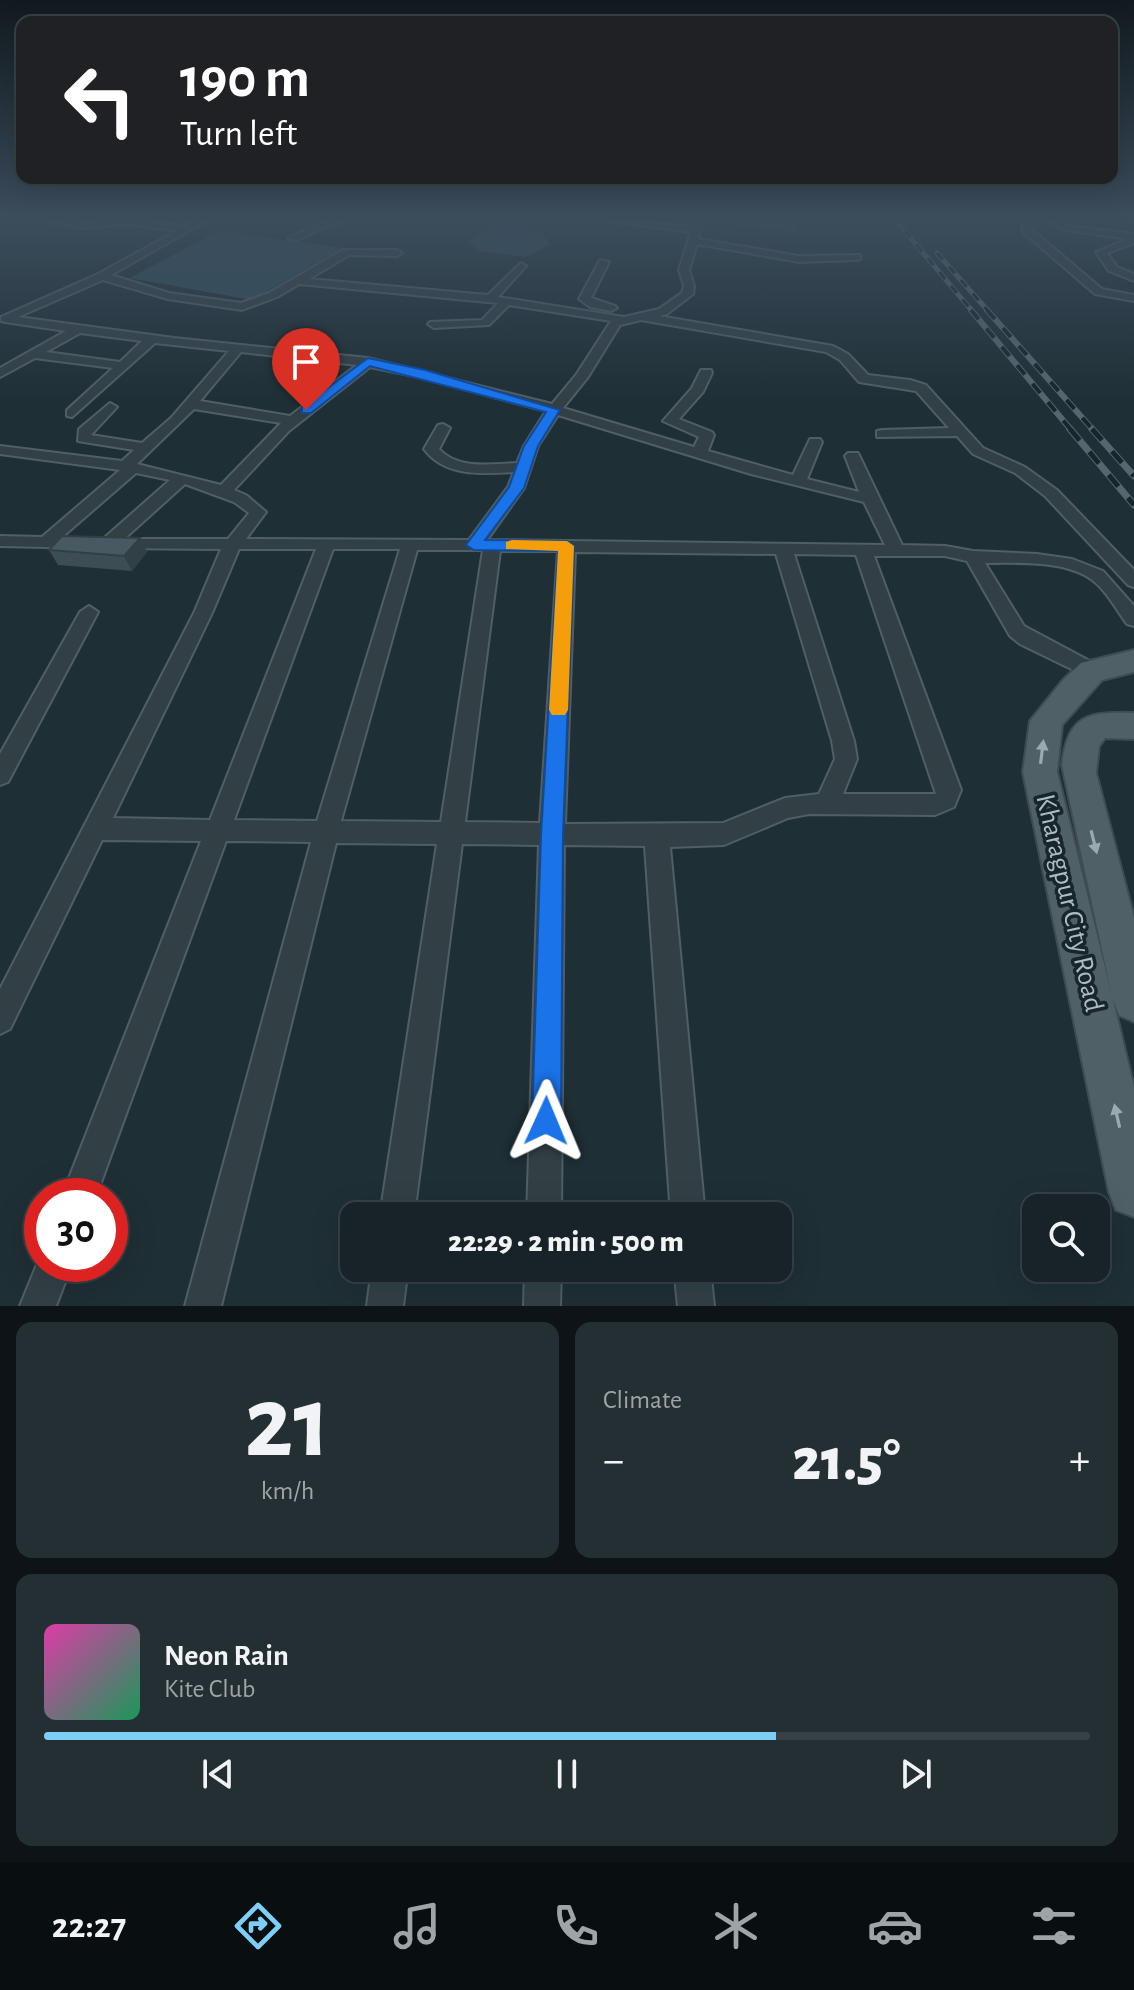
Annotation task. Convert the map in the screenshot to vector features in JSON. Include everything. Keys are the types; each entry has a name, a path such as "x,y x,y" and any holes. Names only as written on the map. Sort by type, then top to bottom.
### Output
{"main road":[{"path":"1087,734 1082,709 1083,680 1134,661"},
{"name":"Kharagpur City Road","path":"1083,680 1046,721 1040,772 1134,1192"},
{"path":"1087,734 1097,725 1134,726"},
{"name":"Kharagpur City Road","path":"1087,734 1080,750 1079,773 1134,1000"}],"street":[{"path":"3,320 98,278"},
{"path":"109,278 181,299 242,307 259,302 303,278"},
{"path":"491,298 510,278"},
{"path":"594,278 585,299 602,307 655,314"},
{"path":"298,281 491,298 620,319 655,314 673,307 689,290 686,278"},
{"path":"1083,278 1097,290 1134,298"},
{"path":"434,324 485,323 507,301"},
{"path":"11,304 33,307"},
{"path":"636,316 837,352 864,379 921,388 978,451 1020,470 1051,493 1134,581"},
{"path":"399,1202 449,833 483,545 516,488 531,446 620,319"},
{"path":"3,320 368,362 420,373 798,482 870,499"},
{"path":"0,373 80,328"},
{"path":"72,413 152,339"},
{"path":"47,542 191,404 239,347"},
{"path":"32,354 123,366"},
{"path":"224,491 292,421 368,362"},
{"path":"699,454 707,435 673,424 670,418 698,389 706,373"},
{"path":"191,404 292,421"},
{"path":"110,407 84,432 83,438 147,448"},
{"path":"443,428 431,449 442,461 467,466 525,467"},
{"path":"882,434 960,432"},
{"path":"798,482 815,442"},
{"path":"0,450 66,455 181,479 224,491 247,501 258,512 232,545 203,613 0,1019"},
{"path":"853,456 870,499 896,550"},
{"path":"108,544 181,479"},
{"path":"0,541 945,551 1085,569 1099,577 1134,619"},
{"path":"203,1306 326,832 410,544"},
{"path":"86,1178 326,545"},
{"path":"544,1202 552,835 567,546"},
{"path":"783,548 843,741 846,759 827,804"},
{"path":"94,829 657,836 724,834 785,808 827,804 935,805 946,800 949,790 863,550"},
{"path":"973,557 981,565 1017,631 1083,680"},
{"path":"0,775 89,612"},
{"path":"657,836 687,1202"},
{"path":"38,1306 47,1282"},
{"path":"385,1306 388,1282"},
{"path":"542,1306 543,1282"},
{"path":"693,1282 696,1306"}],"water":[{"path":"130,278 290,278 252,300"}],"building":[{"path":"62,536 140,538 124,556 49,550"}],"railway":[{"path":"944,278 973,312"},
{"path":"959,278 989,312"},
{"path":"971,310 1072,431"},
{"path":"987,310 1094,431"},
{"path":"1070,429 1134,505"},
{"path":"1092,429 1134,476"}],"slow traffic":[{"path":"512,545 567,546 558,710"}],"route":[{"path":"306,410 368,362 554,410 531,446 516,488 474,545 567,546 552,835 546,1121"}]}
